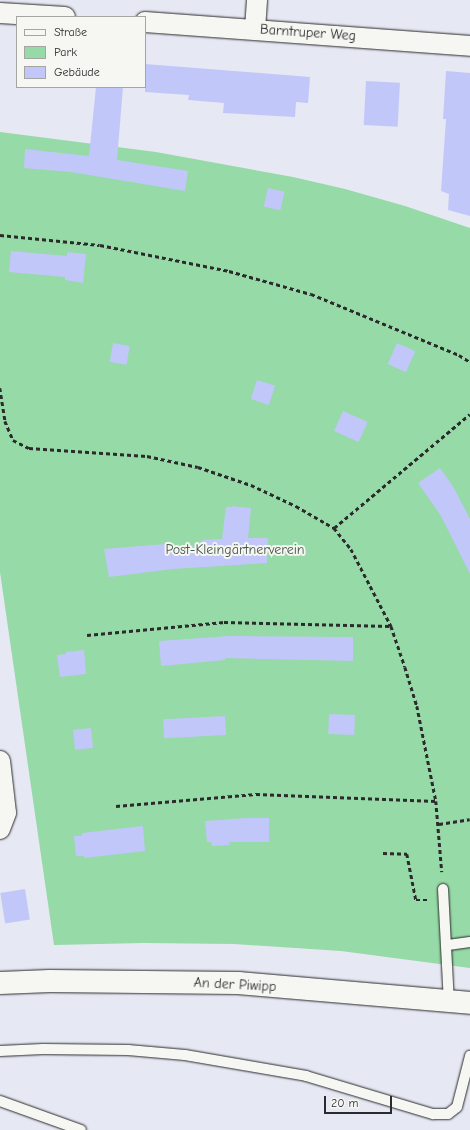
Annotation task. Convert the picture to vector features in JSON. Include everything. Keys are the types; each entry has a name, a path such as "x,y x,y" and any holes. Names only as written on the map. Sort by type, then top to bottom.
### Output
{"street":[{"path":"255,29 257,0"},
{"path":"0,13 49,16"},
{"name":"Barntruper Weg","path":"146,22 470,46"},
{"path":"0,761 6,813 0,830"},
{"name":"An der Piwipp","path":"0,983 50,981 238,983 460,1003"}],"lane":[{"path":"443,889 448,945 460,1003"},
{"path":"448,945 470,942"},
{"path":"0,1051 44,1049 128,1050 185,1055 306,1076 433,1114 448,1114 457,1107 470,1056"},
{"path":"0,1101 81,1130"}],"path":[{"path":"0,235 100,246 236,273 311,294 459,355 470,362"},
{"path":"0,388 6,421 13,440 28,448 147,456 198,467 251,485 296,506 334,528 350,549 391,626 417,706 436,802 439,824 443,889"},
{"path":"334,528 470,414"},
{"path":"87,635 224,622 391,626"},
{"path":"116,806 256,794 436,802"},
{"path":"439,824 470,819"},
{"path":"383,853 407,854 416,900 444,900"}],"green space":[{"name":"Post-Kleingärtnerverein","path":"0,132 156,152 293,177 345,189 405,206 470,228 470,968 341,951 234,944 144,943 54,945 0,572"}],"building":[{"path":"146,64 310,77 308,103 296,102 295,117 223,113 224,103 188,100 189,95 145,92"},
{"path":"446,71 470,73 470,216 448,210 449,194 441,191 446,119 443,119"},
{"path":"366,81 400,83 398,127 364,125"},
{"path":"96,88 123,88 117,160 188,171 185,191 71,172 24,168 25,149 89,156"},
{"path":"268,188 285,192 280,210 264,207"},
{"path":"11,251 67,256 67,252 86,254 83,283 65,280 65,277 9,272"},
{"path":"113,343 130,346 126,365 110,362"},
{"path":"397,343 415,351 406,372 388,364"},
{"path":"257,380 275,386 269,405 251,399"},
{"path":"343,411 368,422 359,442 334,431"},
{"path":"440,468 454,488 470,519 470,574 441,516 418,483"},
{"path":"232,506 251,508 248,538 268,538 267,563 173,569 109,577 104,549 166,544 166,548 203,546 202,540 222,539 226,507"},
{"path":"229,636 353,637 353,661 225,658 225,660 161,666 159,641"},
{"path":"84,650 86,674 60,677 57,655 66,654 66,652"},
{"path":"329,714 355,715 354,735 328,734"},
{"path":"225,716 226,735 164,738 163,719"},
{"path":"91,728 93,748 75,750 73,730"},
{"path":"269,818 269,842 229,842 230,845 212,846 211,842 207,842 205,821"},
{"path":"143,826 145,851 84,858 84,856 76,856 74,836 82,836 82,833"},
{"path":"25,889 30,920 5,924 0,893"}]}
